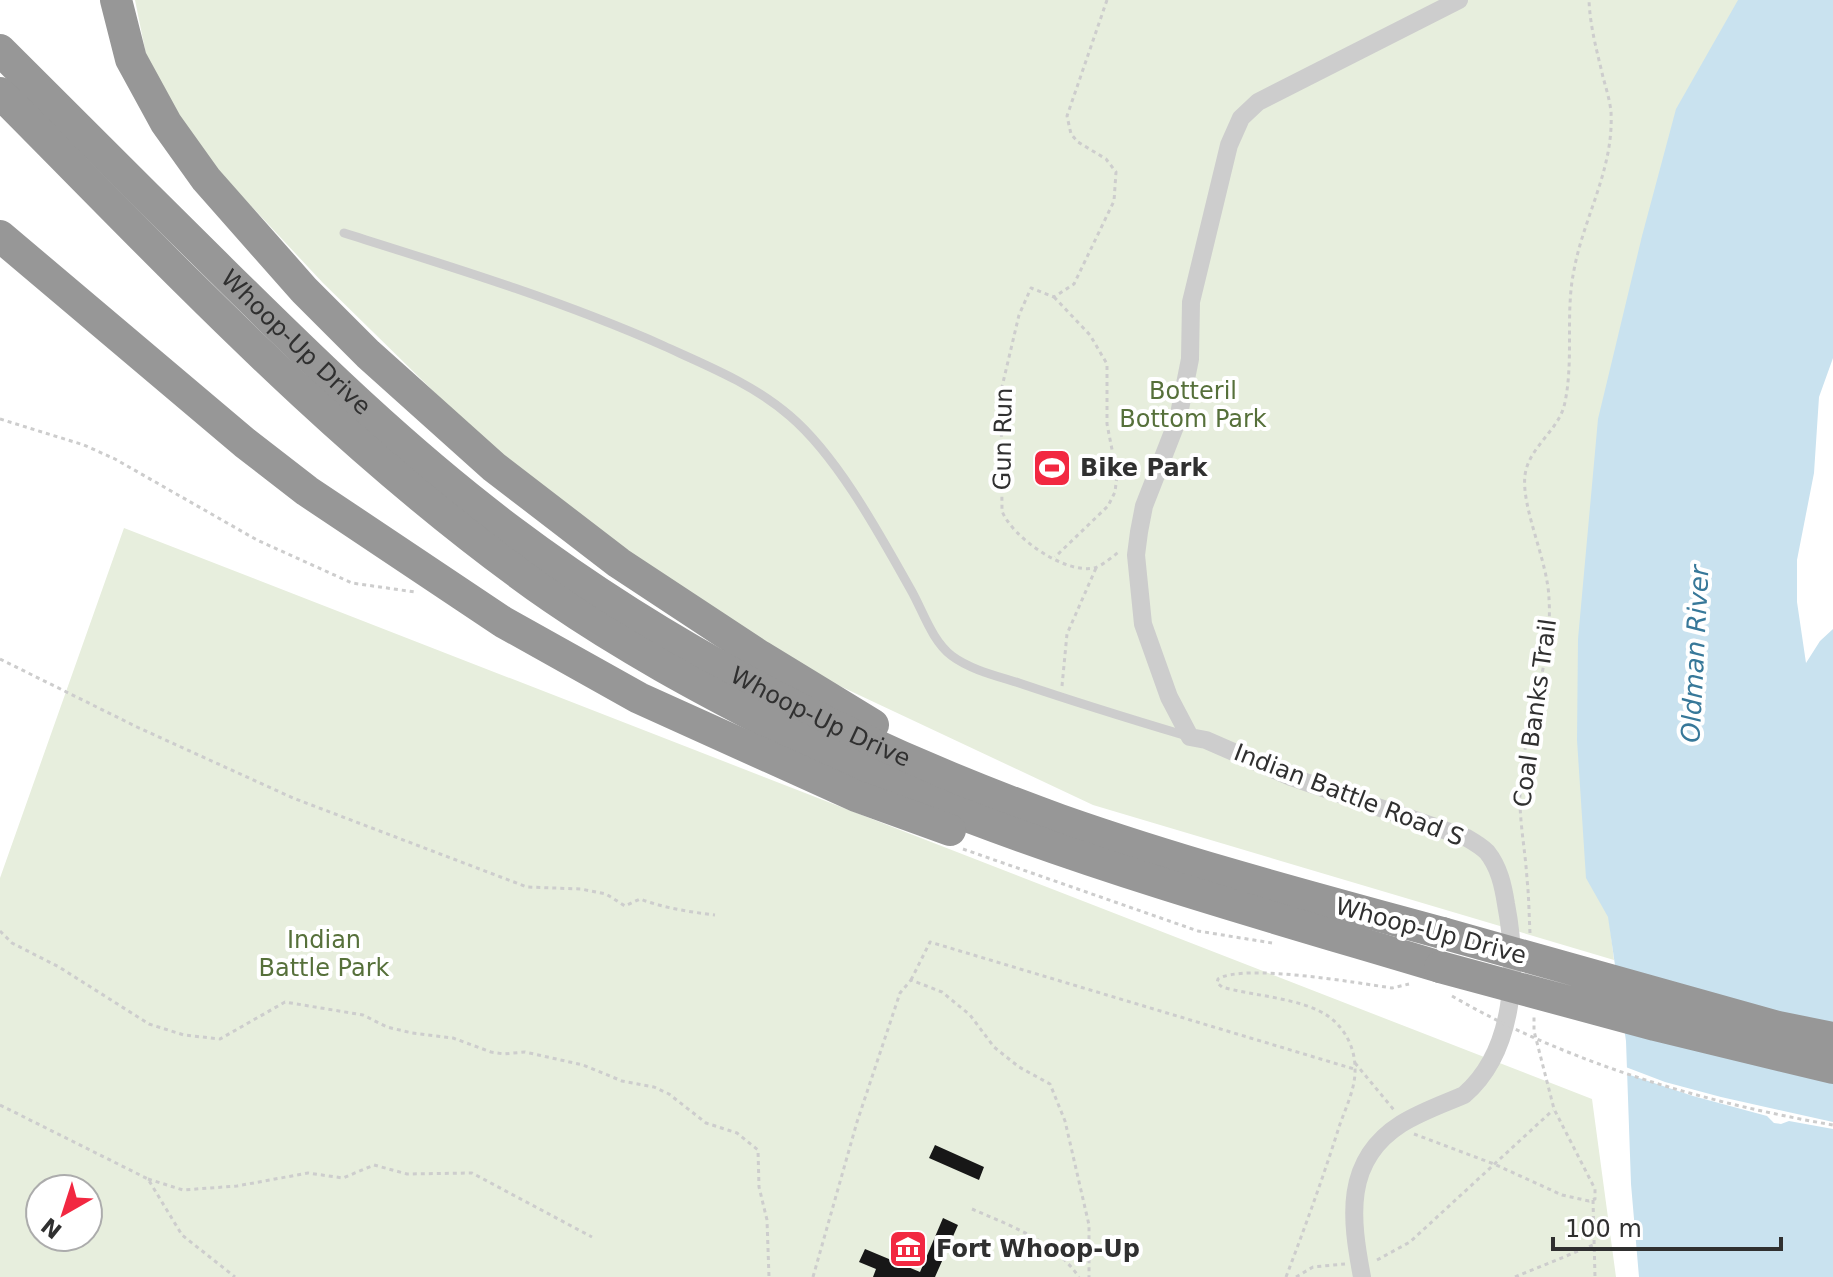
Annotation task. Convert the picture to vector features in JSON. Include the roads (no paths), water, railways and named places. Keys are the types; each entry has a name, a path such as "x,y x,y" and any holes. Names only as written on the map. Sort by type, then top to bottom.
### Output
{"highway":[{"path":"116,0 131,59 174,134 206,179 304,290 368,354 494,467 619,563 760,656 975,787"},
{"name":"Whoop-Up Drive","path":"0,50 347,394 458,490 512,532 575,577 699,655 841,730 1060,820 1283,890 1763,1023 1833,1038"},
{"name":"Whoop-Up Drive","path":"0,93 206,301 433,509 554,599 688,682 824,752 968,817 1435,980 1669,1029 1833,1068"},
{"path":"0,236 245,443 307,491 503,622 639,698 856,796 937,826 1435,980"}],"street":[{"path":"1190,737 1169,697 1143,624 1136,555 1144,506 1178,419 1190,359 1191,302 1233,133 1241,118 1258,102 1459,0"},
{"name":"Indian Battle Road S","path":"1190,737 1206,740 1291,777 1467,838 1487,852 1502,881 1510,932 1512,976 1498,1044 1481,1079 1472,1088 1464,1095 1404,1122 1382,1139 1360,1169 1354,1196 1362,1277"}],"lane":[{"path":"344,233 490,279 631,332 734,378 767,398 813,438 849,488 911,589 937,639 950,655 970,667 1060,698 1190,737"}],"water":[{"name":"Oldman River","path":"1738,0 1833,0 1833,358 1819,397 1814,473 1797,560 1797,602 1806,663 1820,641 1833,629 1833,1277 1639,1277 1631,1184 1626,1041 1608,917 1586,878 1577,740 1578,639 1598,419 1642,236 1676,109"}],"place":[{"name":"Bike Park","path":"1052,468"},
{"name":"Fort Whoop-Up","path":"908,1249"}],"park label":[{"name":"Botteril Bottom Park","path":"1193,405"},
{"name":"Indian Battle Park","path":"324,954"}]}
